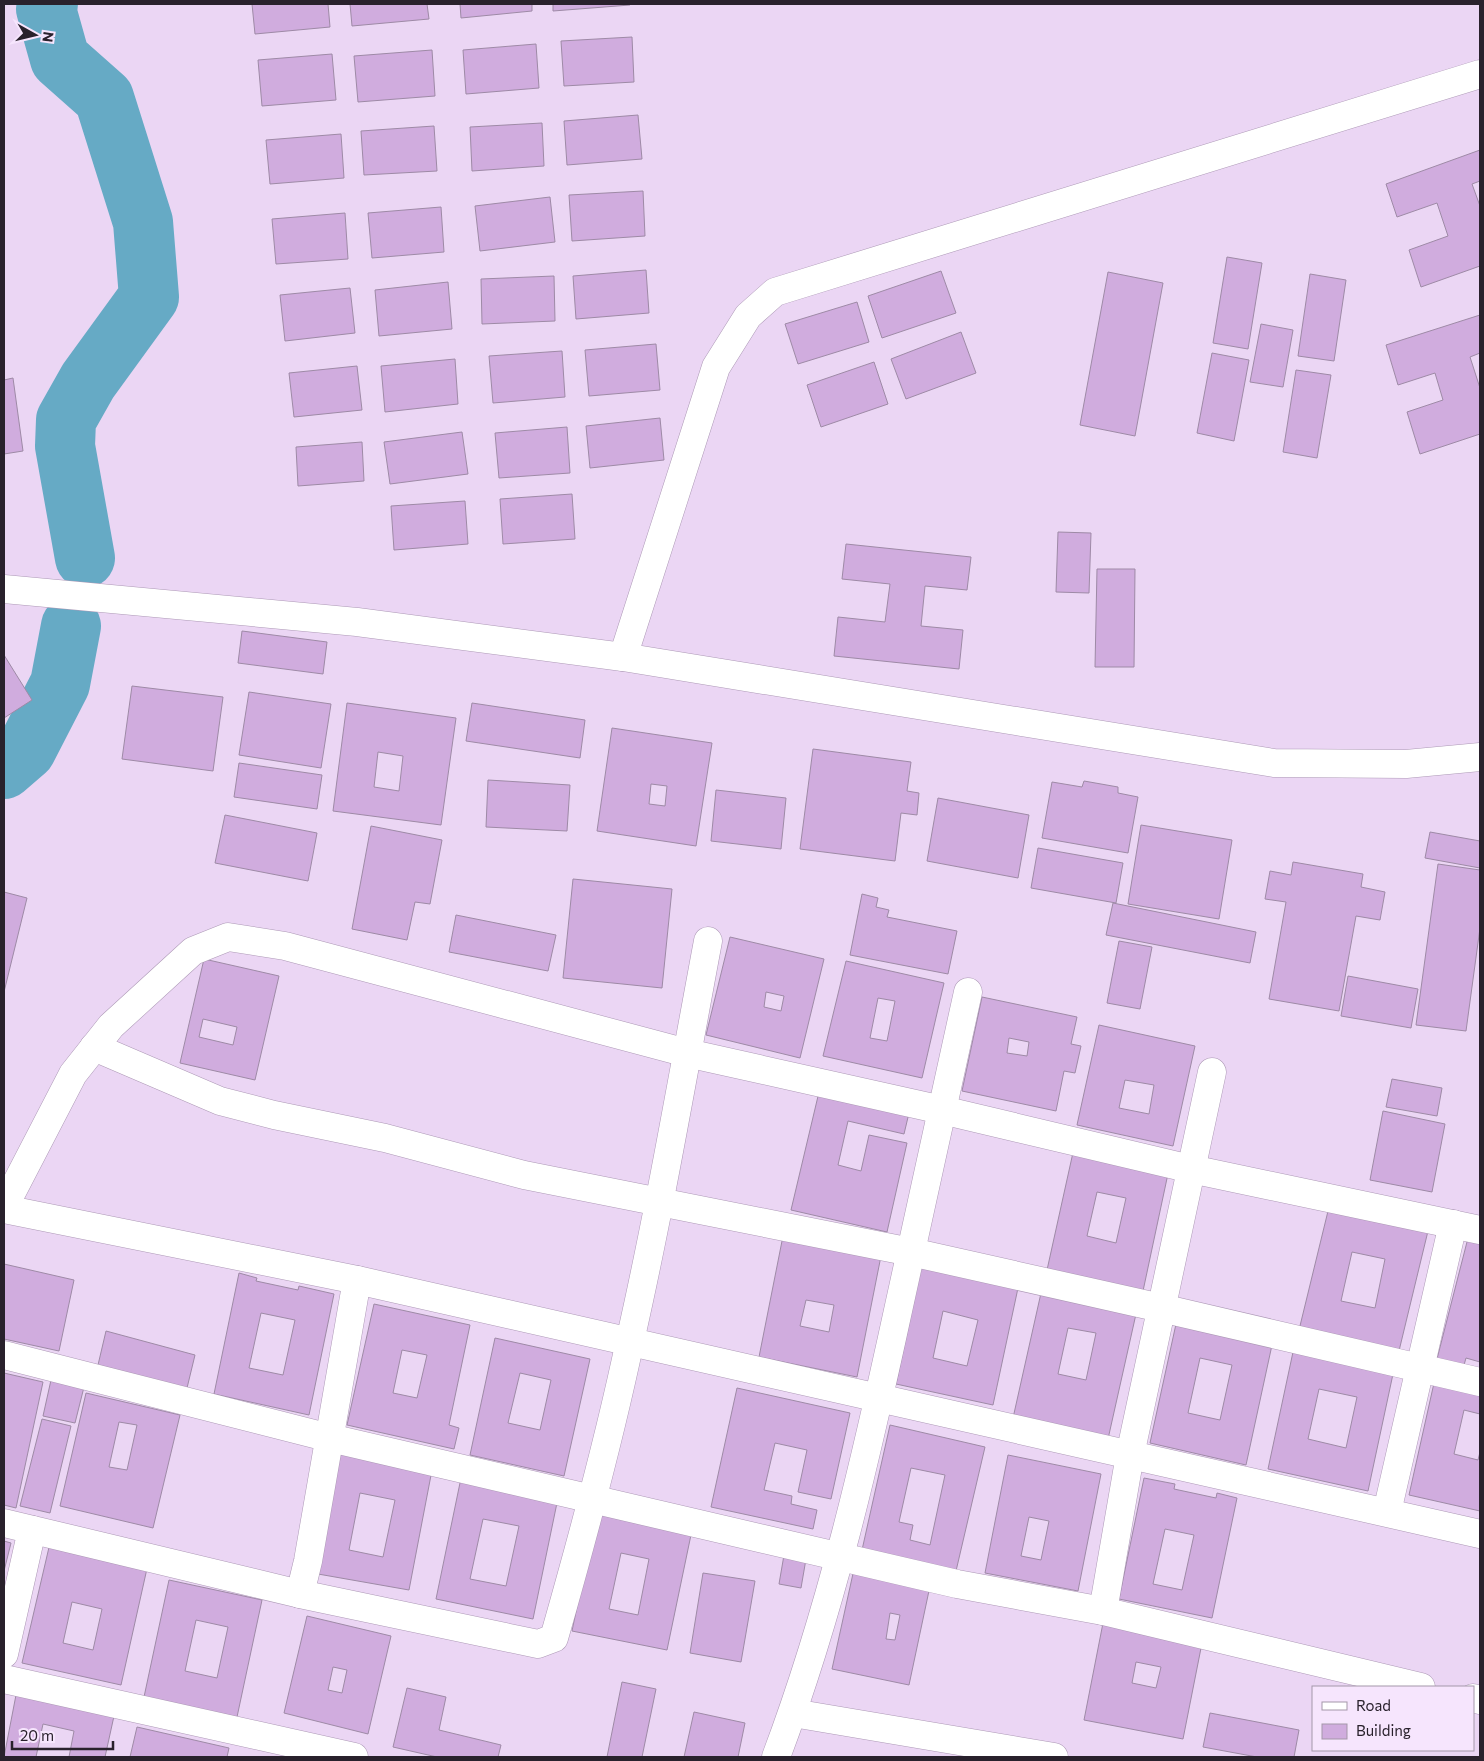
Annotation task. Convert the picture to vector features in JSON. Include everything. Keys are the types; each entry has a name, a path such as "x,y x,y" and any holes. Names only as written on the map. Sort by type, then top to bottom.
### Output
{"street":[{"path":"623,657 716,367 748,316 775,292 1480,74"},
{"path":"4,589 357,622 623,657 1274,763 1406,764 1480,757"},
{"path":"1480,1230 1191,1169 942,1110 687,1053 285,946 228,938 194,951 111,1026 73,1074 4,1208 357,1280 1480,1534"},
{"path":"4,1523 300,1594 538,1644 554,1638 593,1499 630,1342 659,1202 708,941"},
{"path":"776,1757 793,1713 841,1556 879,1398 968,992"},
{"path":"94,1047 220,1101 274,1115 385,1138 524,1175 910,1252 1480,1382"},
{"path":"1103,1611 1130,1455 1212,1072"},
{"path":"1387,1512 1452,1224"},
{"path":"300,1594 308,1561 357,1280"},
{"path":"4,1355 330,1438 958,1584 1103,1611 1417,1686"},
{"path":"4,1654 32,1530"},
{"path":"4,1679 354,1757"},
{"path":"793,1713 1054,1757"}],"building":[{"path":"252,4 328,4 330,27 255,34"},
{"path":"350,4 427,4 429,19 352,26"},
{"path":"460,4 532,4 532,11 461,18"},
{"path":"553,4 630,4 630,5 553,11"},
{"path":"632,37 634,82 564,86 561,41"},
{"path":"536,44 539,88 466,94 463,50"},
{"path":"432,50 435,96 358,102 354,56"},
{"path":"332,54 336,100 262,106 258,60"},
{"path":"638,115 642,159 567,165 564,121"},
{"path":"542,123 544,166 472,171 470,127"},
{"path":"434,126 437,171 364,175 361,131"},
{"path":"341,134 344,178 270,184 266,140"},
{"path":"1480,150 1480,181 1472,184 1480,206 1480,266 1421,287 1409,250 1448,236 1437,203 1397,217 1386,184"},
{"path":"643,191 645,236 572,241 569,195"},
{"path":"550,197 555,242 480,251 475,206"},
{"path":"441,207 444,252 372,258 368,213"},
{"path":"345,213 348,259 276,264 272,219"},
{"path":"1227,257 1262,263 1248,349 1213,343"},
{"path":"646,270 649,313 576,319 573,276"},
{"path":"941,271 956,313 882,338 868,296"},
{"path":"1108,272 1163,283 1135,436 1080,425"},
{"path":"1310,274 1346,280 1334,361 1298,356"},
{"path":"554,276 555,321 482,324 481,279"},
{"path":"448,282 452,329 379,336 375,290"},
{"path":"350,288 355,333 285,341 280,295"},
{"path":"857,302 869,342 798,364 785,324"},
{"path":"1480,315 1480,353 1470,357 1480,388 1480,434 1420,454 1407,412 1443,400 1435,373 1398,385 1386,345"},
{"path":"1261,324 1293,330 1283,387 1250,382"},
{"path":"961,332 976,373 906,399 891,359"},
{"path":"656,344 660,390 589,396 585,350"},
{"path":"562,351 565,397 493,403 489,356"},
{"path":"1212,353 1249,360 1234,441 1197,433"},
{"path":"455,359 458,404 385,412 381,366"},
{"path":"874,362 888,404 821,427 807,385"},
{"path":"357,366 362,410 294,417 289,373"},
{"path":"1296,370 1331,375 1317,458 1283,452"},
{"path":"13,378 23,451 4,454 4,380"},
{"path":"660,418 664,460 590,468 586,426"},
{"path":"567,427 570,473 499,478 495,433"},
{"path":"462,432 468,474 390,484 384,442"},
{"path":"362,442 364,481 298,486 296,447"},
{"path":"572,494 575,539 503,544 500,499"},
{"path":"465,501 468,544 394,550 391,506"},
{"path":"1058,532 1091,533 1089,593 1056,592"},
{"path":"846,544 971,557 967,590 925,586 921,626 963,630 959,669 834,656 838,617 885,622 890,584 842,579"},
{"path":"1097,569 1135,569 1134,667 1095,667"},
{"path":"242,631 327,642 323,674 238,663"},
{"path":"4,655 32,700 4,718"},
{"path":"132,686 223,697 213,771 122,759"},
{"path":"249,692 331,704 321,768 239,755"},
{"path":"347,703 456,718 441,825 333,811","holes":["378,752 403,756 399,791 374,787"]},
{"path":"472,703 585,720 580,758 466,741"},
{"path":"612,728 712,743 696,846 597,831","holes":["651,784 667,786 665,806 649,804"]},
{"path":"813,749 911,762 907,791 919,793 917,815 901,813 895,861 800,849"},
{"path":"239,763 322,775 317,809 234,797"},
{"path":"488,780 570,785 567,831 486,827"},
{"path":"1084,781 1118,787 1118,793 1138,797 1128,853 1042,838 1052,782 1082,787"},
{"path":"716,790 786,798 781,849 711,841"},
{"path":"938,798 1029,815 1018,878 927,861"},
{"path":"225,815 317,833 308,881 215,863"},
{"path":"1141,825 1232,840 1219,919 1128,904"},
{"path":"371,826 442,840 430,904 415,902 407,940 352,929"},
{"path":"1430,832 1480,841 1480,868 1425,858"},
{"path":"1038,848 1123,863 1116,903 1031,888"},
{"path":"1293,862 1363,874 1361,887 1385,892 1380,920 1356,916 1339,1011 1269,999 1286,902 1265,899 1270,871 1291,875"},
{"path":"1438,864 1480,870 1480,928 1466,1031 1416,1025"},
{"path":"573,879 672,889 662,988 563,978"},
{"path":"4,892 27,898 4,992"},
{"path":"862,894 878,898 876,907 889,910 887,917 957,931 948,974 850,955"},
{"path":"1113,903 1256,932 1250,963 1106,935"},
{"path":"456,915 556,935 548,971 449,952"},
{"path":"730,937 824,959 800,1058 706,1035","holes":["766,992 784,996 781,1011 764,1007"]},
{"path":"1119,941 1152,947 1140,1009 1107,1003"},
{"path":"204,959 279,976 255,1080 180,1063","holes":["203,1019 237,1027 233,1045 199,1037"]},
{"path":"846,961 944,983 922,1078 823,1056","holes":["878,998 895,1001 887,1041 870,1038"]},
{"path":"1348,976 1418,989 1411,1028 1341,1016"},
{"path":"982,997 1077,1017 1071,1044 1081,1046 1075,1073 1064,1071 1056,1111 962,1091","holes":["1009,1038 1029,1042 1027,1056 1007,1053"]},
{"path":"1099,1025 1195,1046 1173,1146 1077,1125","holes":["1125,1080 1154,1085 1149,1114 1119,1108"]},
{"path":"1392,1079 1442,1088 1437,1116 1386,1107"},
{"path":"819,1092 909,1113 904,1134 848,1121 838,1165 861,1171 869,1135 907,1143 887,1232 791,1210"},
{"path":"1383,1111 1445,1124 1432,1192 1370,1180"},
{"path":"1074,1148 1169,1169 1143,1291 1047,1270","holes":["1097,1192 1126,1198 1116,1243 1087,1236"]},
{"path":"1329,1207 1428,1231 1398,1355 1299,1330","holes":["1352,1252 1385,1259 1375,1308 1341,1301"]},
{"path":"783,1236 881,1256 857,1377 759,1357","holes":["806,1300 834,1305 829,1332 800,1326"]},
{"path":"1468,1238 1480,1241 1480,1362 1466,1358 1464,1365 1437,1359"},
{"path":"4,1264 74,1280 59,1351 4,1339"},
{"path":"921,1268 1018,1288 993,1405 896,1384","holes":["943,1311 978,1320 967,1366 933,1358"]},
{"path":"239,1273 257,1278 256,1281 298,1290 299,1286 334,1294 309,1415 214,1394","holes":["261,1313 295,1320 283,1375 249,1368"]},
{"path":"1041,1293 1136,1314 1108,1439 1013,1418","holes":["1068,1328 1096,1333 1086,1380 1058,1374"]},
{"path":"374,1304 470,1325 449,1425 459,1428 454,1449 347,1425","holes":["402,1350 427,1355 417,1398 393,1393"]},
{"path":"1176,1324 1272,1345 1246,1465 1150,1443","holes":["1200,1358 1232,1365 1220,1420 1188,1413"]},
{"path":"106,1331 195,1355 187,1388 98,1365"},
{"path":"495,1338 590,1359 564,1476 470,1455","holes":["520,1373 551,1380 540,1430 508,1423"]},
{"path":"1293,1352 1393,1374 1368,1491 1268,1469","holes":["1319,1389 1357,1397 1346,1448 1308,1439"]},
{"path":"53,1371 86,1379 75,1423 43,1416"},
{"path":"4,1373 43,1382 16,1508 4,1505"},
{"path":"1434,1383 1480,1393 1480,1414 1464,1410 1454,1454 1478,1460 1480,1452 1480,1511 1409,1495"},
{"path":"737,1388 850,1413 831,1499 798,1492 807,1450 775,1443 764,1490 792,1496 791,1504 817,1510 813,1529 711,1507"},
{"path":"86,1393 180,1415 153,1528 60,1506","holes":["119,1422 137,1425 127,1470 109,1467"]},
{"path":"42,1419 71,1426 50,1513 20,1506"},
{"path":"890,1425 985,1447 956,1571 862,1550","holes":["911,1468 945,1475 930,1545 910,1540 913,1525 899,1522"]},
{"path":"340,1453 432,1470 409,1590 318,1574","holes":["360,1493 395,1500 383,1557 349,1550"]},
{"path":"1008,1455 1101,1474 1078,1591 985,1573","holes":["1029,1517 1049,1521 1041,1560 1021,1556"]},
{"path":"461,1478 558,1498 533,1619 436,1599","holes":["483,1519 519,1526 506,1586 470,1579"]},
{"path":"1144,1478 1175,1484 1174,1489 1216,1498 1217,1493 1237,1498 1212,1618 1119,1599","holes":["1165,1529 1194,1535 1182,1590 1153,1584"]},
{"path":"597,1510 692,1530 667,1650 572,1631","holes":["621,1553 649,1559 638,1615 609,1609"]},
{"path":"4,1541 11,1543 4,1571"},
{"path":"50,1543 148,1564 121,1685 22,1663","holes":["72,1602 102,1609 93,1650 63,1643"]},
{"path":"784,1555 806,1559 801,1588 779,1584"},
{"path":"854,1569 930,1586 909,1685 832,1669","holes":["890,1613 900,1615 895,1640 886,1639"]},
{"path":"703,1573 755,1581 741,1662 690,1653"},
{"path":"169,1580 262,1600 237,1717 144,1697","holes":["196,1620 228,1627 217,1678 185,1671"]},
{"path":"307,1616 391,1636 368,1734 284,1713","holes":["333,1667 347,1670 342,1693 328,1690"]},
{"path":"1103,1623 1202,1643 1183,1739 1084,1720","holes":["1136,1662 1161,1667 1156,1688 1132,1683"]},
{"path":"622,1682 656,1689 642,1757 607,1757"},
{"path":"407,1688 446,1697 439,1730 501,1745 498,1757 437,1757 393,1747"},
{"path":"16,1695 114,1716 105,1757 69,1757 74,1731 43,1724 36,1757 4,1757"},
{"path":"694,1712 745,1723 738,1757 684,1757"},
{"path":"1210,1713 1299,1730 1294,1757 1257,1757 1203,1747"},
{"path":"137,1727 229,1748 227,1757 130,1757"}],"waterway":[{"path":"48,4 46,9 60,59 104,98 143,222 149,297 88,381 66,420 65,446 85,558"},
{"path":"4,769 26,750 60,684 71,626"}]}
